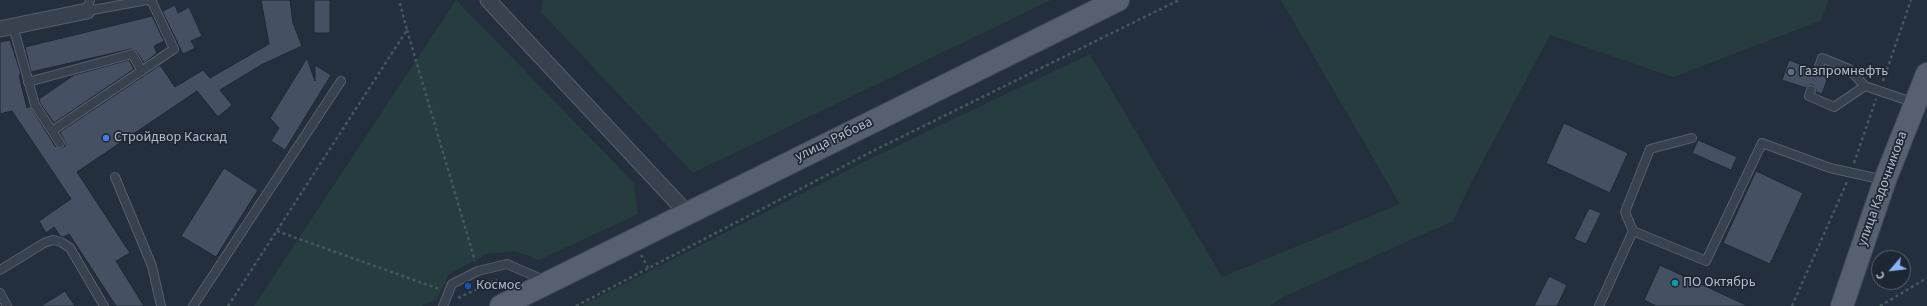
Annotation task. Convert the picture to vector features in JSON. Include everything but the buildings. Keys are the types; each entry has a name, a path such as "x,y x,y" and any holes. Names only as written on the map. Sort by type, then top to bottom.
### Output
{"main road":[{"name":"улица Рябова","path":"501,306 1118,0"},
{"name":"улица Кадочникова","path":"1842,306 1885,180 1927,74"}],"street":[{"path":"488,0 687,213"},
{"path":"7,28 89,5"}],"lane":[{"path":"89,5 147,0"},
{"path":"52,131 174,49 152,0"},
{"path":"7,28 35,104 60,143"},
{"path":"28,82 132,54 142,71"},
{"path":"1818,70 1822,58 1849,69 1865,86 1916,103"},
{"path":"192,306 341,81"},
{"path":"1811,90 1809,96 1834,107 1865,86"},
{"path":"1692,138 1650,149 1624,212 1633,231 1706,261 1762,144 1850,174 1885,180"},
{"path":"115,177 152,266 161,306"},
{"path":"1599,306 1633,231"},
{"path":"0,270 44,243 52,240 62,242 70,248 104,306"},
{"path":"443,305 452,284 478,271 507,264 551,282"},
{"path":"0,293 7,306"}],"path":[{"path":"399,0 483,287"},
{"path":"576,306 871,152 1179,0"},
{"path":"1792,306 1850,174 1911,0"},
{"path":"228,306 407,30"},
{"path":"277,231 460,297"},
{"path":"1880,306 1927,278"},
{"path":"443,305 497,280"}],"green space":[{"path":"456,0 634,183 638,214 539,260 515,251 487,254 449,274 437,299 421,306 254,306"},
{"path":"543,0 1051,0 693,173 541,12"},
{"path":"1281,0 1829,0 1820,21 1673,77 1550,35 1468,189 1453,221 1283,297 1270,306 581,306 870,159 1090,54 1222,277 1400,204"}],"place":[{"name":"Газпромнефть","path":"1791,72"},
{"name":"Стройдвор Каскад","path":"106,138"},
{"name":"ПО Октябрь","path":"1675,283"},
{"name":"Космос","path":"468,286"}]}
